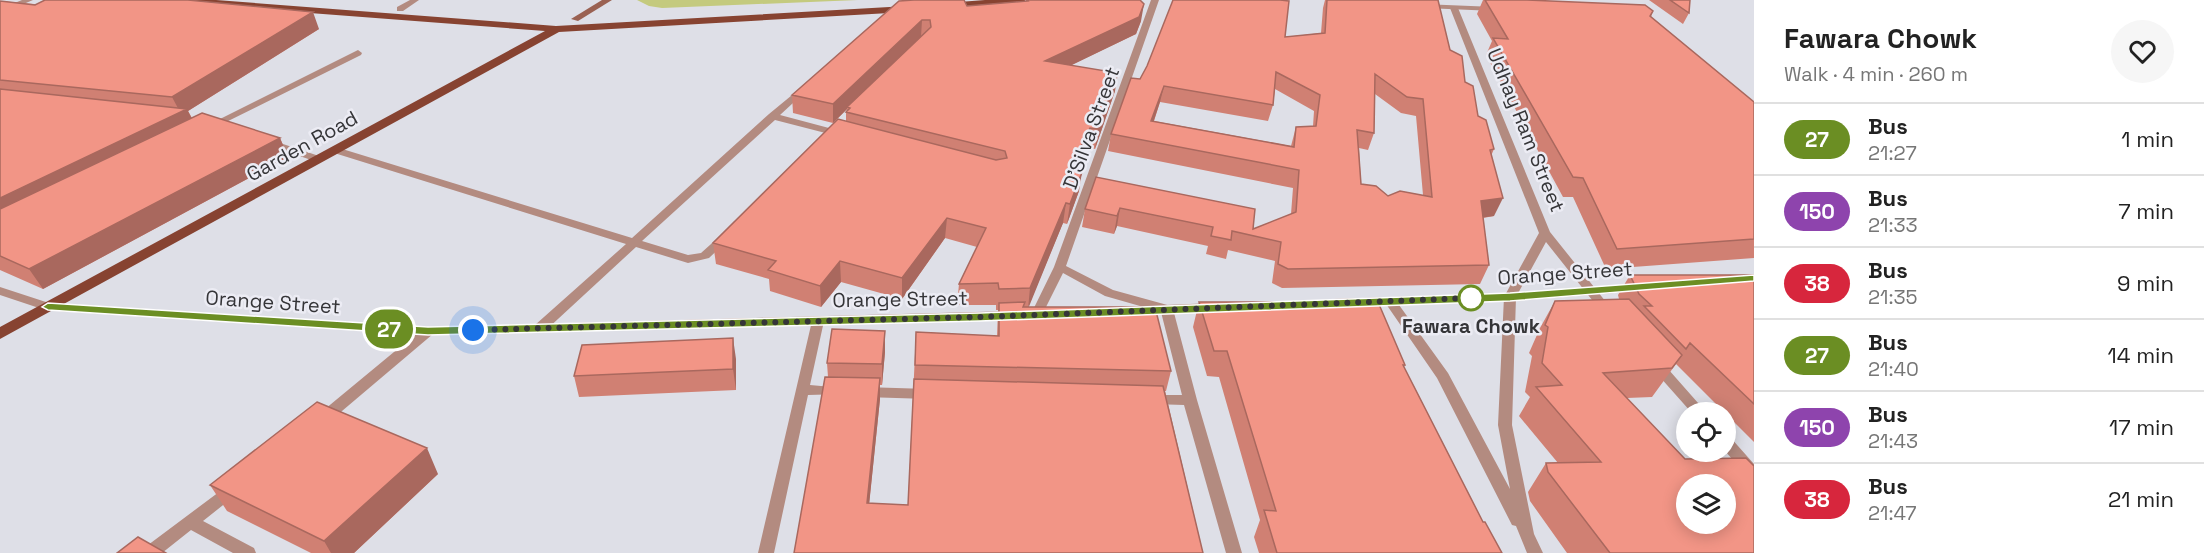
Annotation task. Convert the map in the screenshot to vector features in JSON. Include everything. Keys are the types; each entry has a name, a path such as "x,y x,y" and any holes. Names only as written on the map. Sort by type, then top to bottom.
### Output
{"main road":[{"path":"179,0 556,29 891,7"},
{"path":"278,0 575,19 915,6"},
{"path":"575,19 608,0"},
{"path":"938,4 949,0"},
{"path":"938,4 1021,0"},
{"name":"Garden Road","path":"0,333 575,19"}],"street":[{"path":"0,12 28,0"},
{"path":"400,9 415,0"},
{"name":"D'Silva Street","path":"1043,314 1155,0"},
{"path":"1420,6 1499,10"},
{"path":"876,26 891,7"},
{"name":"Udhay Ram Street","path":"1454,8 1545,233 1510,297"},
{"path":"213,126 358,53"},
{"path":"540,328 633,241 815,78"},
{"path":"772,116 856,138"},
{"path":"826,141 842,124"},
{"path":"257,138 318,159"},
{"path":"335,150 688,259 705,256 731,231"},
{"path":"1545,233 1589,291 1621,326"},
{"path":"1060,267 1109,293 1167,309"},
{"name":"Orange Street","path":"1319,303 1510,297 1645,287"},
{"name":"Orange Street","path":"0,291 48,307 428,331 1043,314"},
{"path":"1510,297 1505,425 1526,534"},
{"path":"1390,301 1443,376 1535,553"},
{"path":"1120,310 1225,306"},
{"path":"1167,309 1190,400 1234,553"},
{"path":"766,553 818,321"},
{"path":"316,424 428,331"},
{"path":"1645,352 1690,402"},
{"path":"804,390 946,395"},
{"path":"1132,399 1190,400"},
{"path":"1736,454 1754,474"},
{"path":"150,553 244,480"},
{"path":"190,522 249,553"}],"green space":[{"path":"637,0 858,0 662,8 649,6"}],"building":[{"path":"45,0 188,0 313,12 172,97 0,80 0,1 35,5"},
{"path":"964,0 967,6 1027,0 1140,0 1144,4 1139,17 1045,61 1118,73 1098,129 1090,128 1070,168 1082,172 1070,204 1066,203 1030,288 999,289 998,283 959,284 986,228 947,218 902,278 840,261 820,286 768,270 776,261 713,243 838,119 996,160 1007,158 1005,151 846,112 850,108 847,107 931,27 930,20 922,20 833,104 792,95 899,1"},
{"path":"1173,0 1289,1 1285,37 1325,33 1327,0 1438,0 1450,50 1462,56 1465,82 1473,86 1478,116 1486,120 1494,149 1490,150 1503,198 1481,201 1489,265 1288,269 1278,264 1281,242 1232,231 1231,240 1211,236 1213,227 1120,208 1117,216 1085,209 1096,177 1255,209 1253,229 1296,212 1299,170 1111,134 1131,78 1140,79","holes":["1276,72 1320,95 1316,126 1296,127 1294,147 1151,121 1164,86 1273,105","1375,74 1407,97 1423,99 1432,197 1400,191 1388,196 1376,186 1361,184 1357,130 1374,133"]},
{"path":"1485,0 1645,5 1653,11 1650,16 1754,102 1754,239 1617,249 1583,178 1573,177 1493,38 1508,39"},
{"path":"1670,0 1690,0 1689,13"},
{"path":"0,89 187,109 0,198"},
{"path":"202,113 280,138 29,269 0,256 0,209"},
{"path":"1630,275 1754,275 1754,404 1690,343 1686,349 1644,306 1652,306 1639,294"},
{"path":"1629,299 1682,355 1672,368 1603,373 1676,450 1676,462 1736,462 1736,458 1746,458 1754,466 1754,553 1610,553 1548,472 1546,463 1601,462 1536,387 1562,385 1542,363 1548,327 1545,325 1555,301"},
{"path":"1025,302 1023,307 1155,307 1171,371 915,365 916,332 999,336 999,303"},
{"path":"1199,302 1378,302 1405,365 1403,365 1483,522 1502,553 1277,553 1264,510 1276,511 1227,351 1214,351"},
{"path":"832,329 885,331 882,364 827,363"},
{"path":"733,338 733,369 574,376 582,345"},
{"path":"825,377 880,378 867,503 908,505 914,379 1163,386 1203,553 794,553"},
{"path":"317,402 427,448 324,541 210,485"},
{"path":"138,537 166,553 117,553"}],"bus line":[{"name":"27","path":"48,307 428,331 980,317 1510,297 1754,279"}],"place":[{"name":"Fawara Chowk","path":"1471,298"}],"route":[{"path":"473,330 980,317 1471,298"}]}
